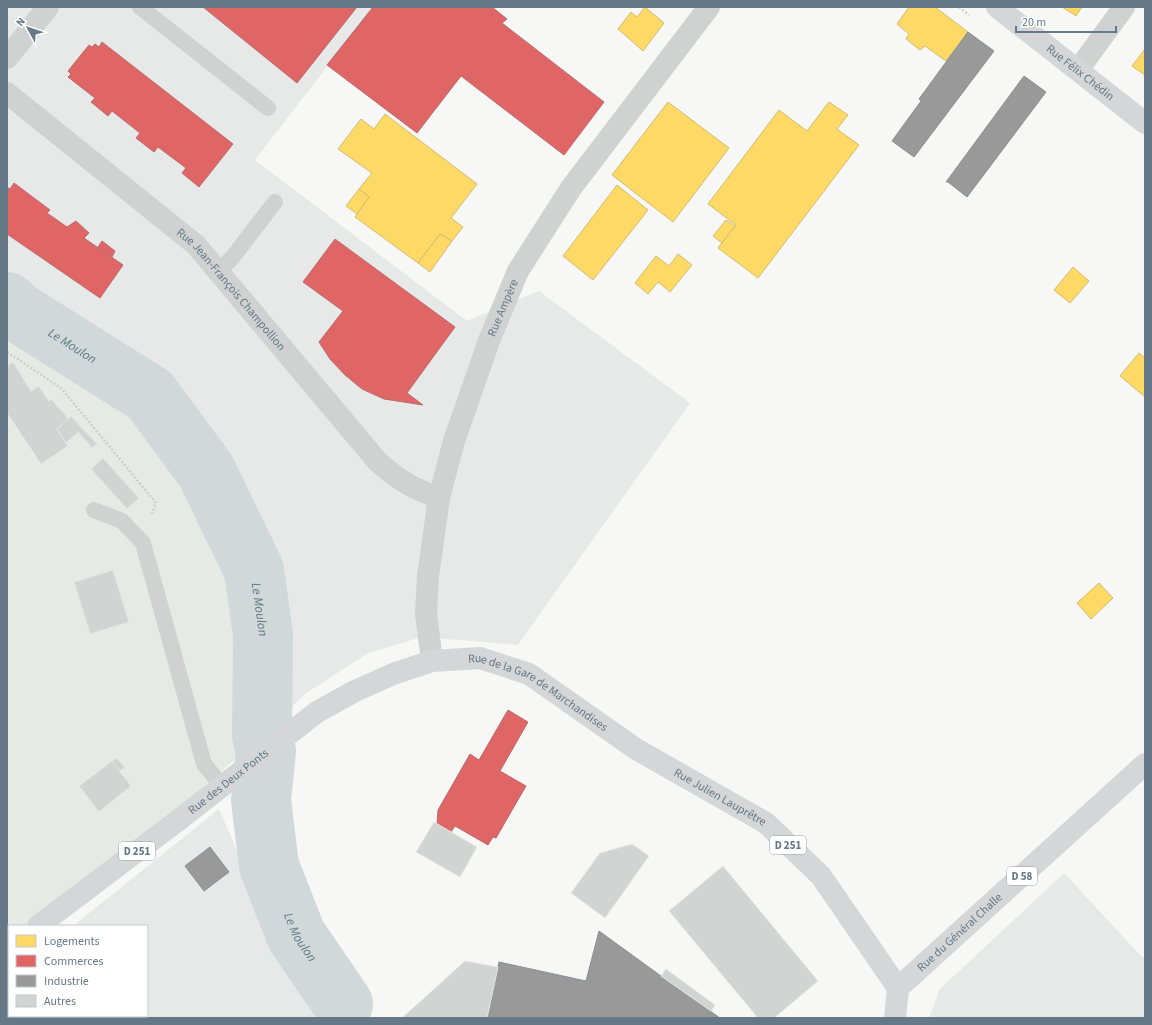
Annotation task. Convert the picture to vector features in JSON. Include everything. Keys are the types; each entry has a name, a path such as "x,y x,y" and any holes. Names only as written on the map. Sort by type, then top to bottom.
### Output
{"main road":[{"name":"Rue Félix Chédin","path":"997,7 1145,122"},
{"name":"Rue de la Gare de Marchandises","path":"432,661 480,658 529,674 636,749"},
{"name":"Rue des Deux Ponts","path":"39,925 317,712 384,678 432,661"},
{"name":"Rue Julien Lauprêtre","path":"636,749 766,823 821,876 898,988"},
{"name":"Rue du Général Challe","path":"898,988 1145,764"},
{"path":"895,1018 898,988"}],"street":[{"path":"7,58 48,7"},
{"name":"Rue Ampère","path":"432,661 426,614 428,576 439,498 454,440 490,338 518,271 572,188 709,7"},
{"path":"1078,70 1124,7"},
{"name":"Rue Jean-François Champollion","path":"7,93 196,245 378,462 398,480 439,498"}],"lane":[{"path":"140,7 268,108"},
{"path":"218,272 232,258 275,202"},
{"path":"94,510 122,521 142,543 204,764 228,781"}],"path":[{"path":"7,352 61,388 156,503 142,543"}],"shaded area":[{"path":"7,7 373,7 255,160 467,321 539,291 690,403 518,645 422,637 368,653 305,694 262,736 263,635 150,395 18,312 7,302"},
{"path":"7,302 19,312 150,395 206,471 254,570 263,635 262,736 43,925 8,925 7,956"},
{"path":"219,809 248,876 316,1001 336,1018 7,1018 8,978 8,1017 148,1017 148,925 74,925"},
{"path":"1064,873 1142,957 1145,956 1145,1018 929,1018 940,989"}],"building: Logements":[{"path":"645,7 664,23 643,51 618,29 631,12 637,17"},
{"path":"909,7 935,7 968,32 946,61 925,46 920,50 906,39 909,34 897,24"},
{"path":"1062,7 1082,7 1076,16"},
{"path":"1145,49 1145,75 1132,66"},
{"path":"668,102 729,148 673,222 612,175"},
{"path":"829,102 848,115 837,129 859,145 758,278 718,248 736,225 708,204 779,110 807,131"},
{"path":"385,114 477,184 451,218 463,227 452,241 440,234 418,263 355,217 369,197 359,189 372,173 338,149 361,119 374,129"},
{"path":"617,185 648,210 593,280 563,256"},
{"path":"359,189 369,197 357,214 346,206"},
{"path":"726,220 735,226 722,243 713,236"},
{"path":"440,234 452,241 430,272 418,263"},
{"path":"678,254 692,265 670,292 658,282 648,294 635,283 656,256 669,266"},
{"path":"1073,267 1089,281 1070,303 1054,290"},
{"path":"1139,353 1145,358 1145,397 1120,376"},
{"path":"1099,583 1113,598 1091,619 1077,603"}],"building: Commerces":[{"path":"203,7 357,7 297,83"},
{"path":"373,7 492,7 507,19 502,23 604,102 564,155 461,76 417,133 327,65"},
{"path":"102,42 233,144 199,187 182,173 186,168 158,147 154,152 136,138 140,133 112,111 108,116 91,102 95,98 68,77 71,74 68,71 89,45 92,47 95,44 99,47"},
{"path":"14,183 50,210 47,213 67,227 76,221 89,233 84,238 123,265 100,298 7,234 7,187 10,189"},
{"path":"335,239 455,327 407,393 423,405 384,399 362,389 345,375 330,359 319,342 343,311 303,282"},
{"path":"102,241 115,251 112,257 98,247"},
{"path":"508,710 528,722 500,771 526,786 496,838 493,837 488,845 455,826 451,832 437,824 438,810 470,754 479,760"}],"building: Industrie":[{"path":"968,32 994,51 914,157 892,141 921,101 919,99"},
{"path":"1024,76 1046,92 967,197 946,182"},
{"path":"210,847 229,872 204,891 185,866"},
{"path":"599,931 720,1018 487,1018 499,962 586,981"}],"building: Autres":[{"path":"13,362 31,391 39,386 49,401 51,399 69,419 57,429 68,446 41,464 7,413 7,366"},
{"path":"71,416 97,444 92,448 78,432 66,443 57,429"},
{"path":"103,458 139,498 127,509 91,469"},
{"path":"113,570 129,622 90,634 74,582"},
{"path":"117,758 125,768 119,771 112,761"},
{"path":"112,761 131,786 99,812 79,786"},
{"path":"434,822 477,847 460,877 416,852"},
{"path":"632,844 649,856 605,918 571,893 600,853"},
{"path":"723,866 818,981 774,1018 758,1018 669,911"},
{"path":"465,961 498,967 487,1018 402,1018"},
{"path":"666,969 715,1005 711,1011 661,976"}],"waterway":[{"name":"Le Moulon","path":"7,302 18,312 150,395 206,471 254,570 263,635 262,736 266,751 261,800 269,866 296,935 343,1004"}]}
